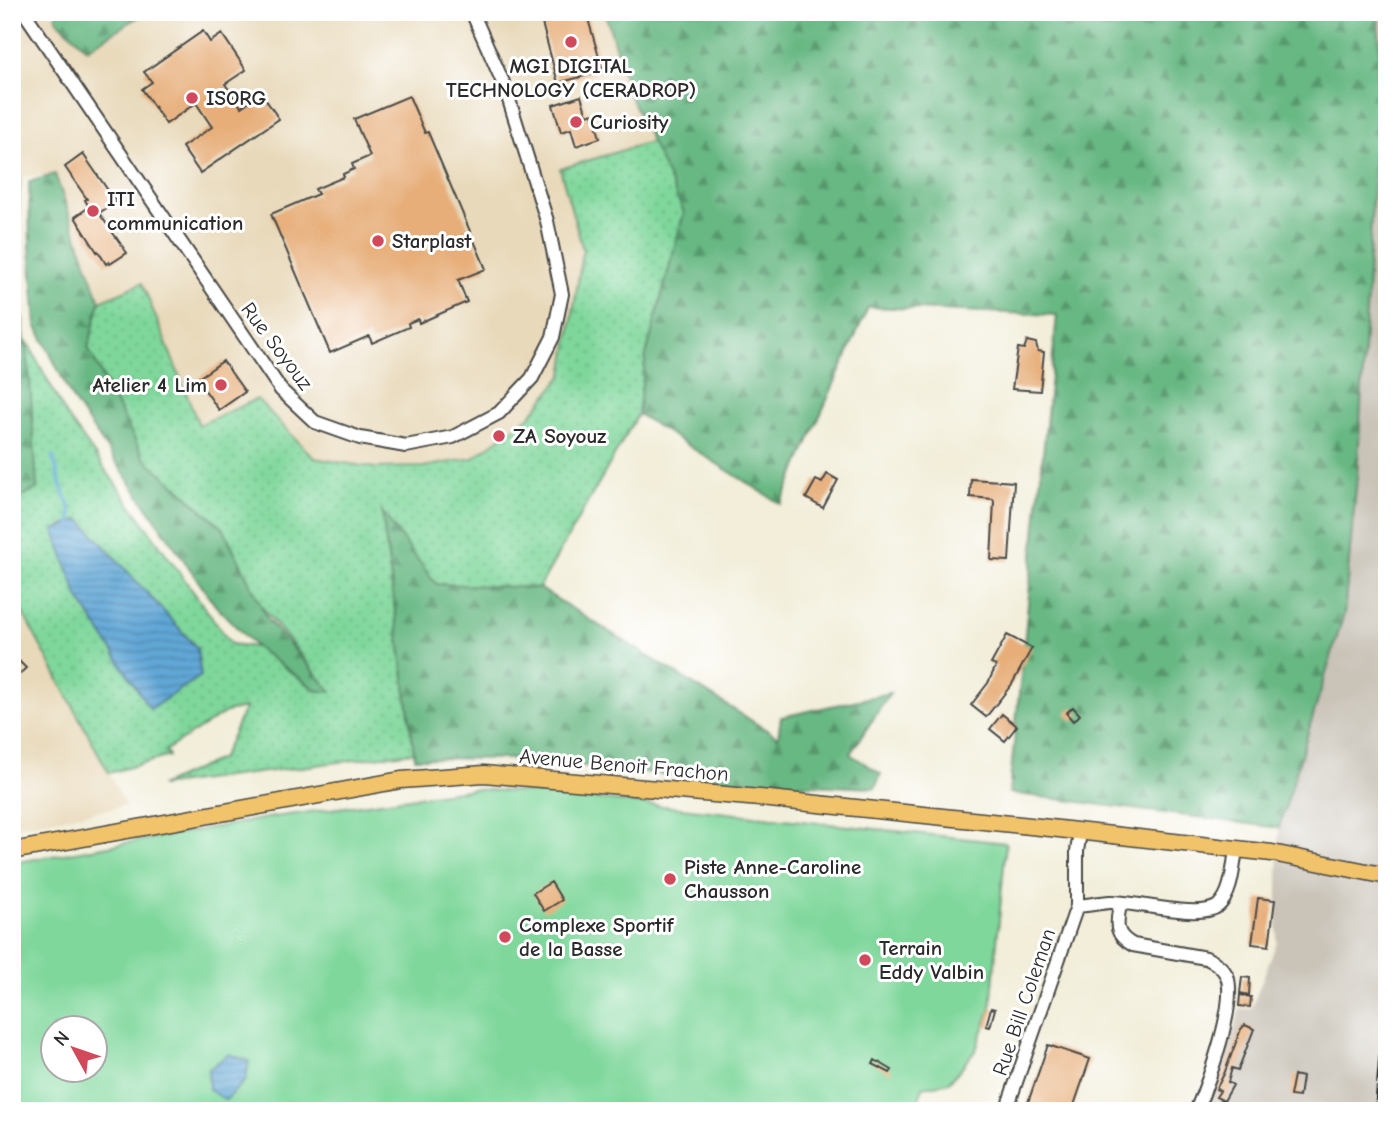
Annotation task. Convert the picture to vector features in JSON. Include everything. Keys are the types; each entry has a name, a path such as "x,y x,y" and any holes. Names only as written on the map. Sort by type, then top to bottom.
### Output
{"main road":[{"name":"Avenue Benoit Frachon","path":"12,851 401,780 484,774 760,798 1272,853 1387,876"}],"street":[{"name":"Rue Soyouz","path":"24,12 281,390 315,422 360,438 406,446 453,437 499,413 532,378 553,337 562,294 547,221 505,87 472,12"},
{"name":"Rue Bill Coleman","path":"1006,1111 1077,906 1077,851 1080,832"},
{"path":"1077,906 1109,902 1190,911 1212,909 1219,905 1228,888 1236,850"},
{"path":"1120,903 1117,926 1119,935 1125,941 1133,945 1206,958 1217,963 1227,977 1228,1005 1208,1081 1196,1111"}],"shaded area":[{"path":"12,12 51,12 56,17 56,12 605,12 629,94 653,141 560,169 583,250 563,375 530,416 473,458 423,467 375,468 313,458 257,399 199,425 142,283 100,301 55,174 24,177 12,243"},
{"path":"1378,12 1387,12 1387,1111 1203,1111 1221,1073 1240,1009 1251,1009 1277,942 1279,828 1344,614 1357,478 1380,59"},
{"path":"12,597 109,773 126,806 12,827"}],"green space":[{"path":"56,12 146,12 87,49 56,19"},
{"path":"605,12 1378,12 1380,59 1357,478 1344,614 1279,828 1009,793 1057,315 868,307 781,504 638,414 646,355 684,212 629,94"},
{"path":"12,104 17,117 20,159 17,274 30,381 37,489 12,501"},
{"path":"653,141 684,212 646,355 638,414 539,588 436,584 382,514 414,752 160,786 222,758 245,708 226,712 166,750 169,756 109,773 12,593 12,501 37,489 27,341 66,415 231,644 256,647 317,691 330,691 262,607 223,528 144,458 88,348 100,301 142,283 199,425 257,399 314,458 375,468 423,467 473,458 530,416 563,375 583,250 560,169"},
{"path":"55,174 100,301 88,348 144,458 223,528 268,620 331,691 318,691 256,647 215,605 73,400 36,325 30,248 29,182"},
{"path":"382,512 436,584 539,588 778,737 781,717 890,693 850,754 881,774 875,788 743,782 515,759 415,758"},
{"name":"Complexe Sportif de la Basse","path":"474,789 551,794 1006,843 991,1008 976,1050 949,1082 923,1087 915,1111 12,1111 12,863 267,818"}],"water":[{"path":"80,519 197,648 201,676 150,709 78,597 54,530"},
{"path":"228,1054 249,1061 246,1080 226,1100 209,1090 208,1070"}],"building":[{"name":"MGI DIGITAL TECHNOLOGY (CERADROP)","path":"539,12 586,12 603,71 558,83"},
{"name":"ISORG","path":"203,31 210,42 222,34 246,70 225,84 241,107 261,93 279,119 200,173 182,147 212,127 196,103 166,124 142,89 152,82 144,72"},
{"name":"Starplast","path":"409,96 425,133 428,132 486,269 458,280 467,302 419,323 418,319 408,323 409,327 372,343 369,336 330,353 271,214 318,194 315,189 344,177 343,174 354,169 352,164 370,156 354,119"},
{"name":"Curiosity","path":"581,96 587,115 593,113 600,138 576,146 571,129 561,132 553,105"},
{"name":"ITI communication","path":"83,154 116,202 99,213 127,253 110,264 106,264 97,252 75,217 89,207 85,200 87,199 65,167"},
{"path":"1027,341 1036,343 1038,351 1044,352 1040,391 1012,389 1018,348 1024,349"},
{"name":"Atelier 4 Lim","path":"223,361 245,392 219,410 197,379"},
{"path":"827,474 838,480 823,508 806,498 816,480 822,483"},
{"path":"971,479 1014,482 1009,561 991,560 994,501 970,497"},
{"path":"1007,635 1032,648 1012,684 986,717 971,705 988,683 996,666 991,664"},
{"path":"12,654 26,668 12,681"},
{"path":"1073,707 1080,715 1073,721 1066,713"},
{"path":"1002,714 1017,726 1005,741 990,729"},
{"path":"551,882 562,900 544,911 533,893"},
{"path":"1258,898 1275,900 1269,946 1252,944"},
{"path":"1242,977 1250,978 1249,995 1240,993"},
{"path":"1240,995 1251,997 1250,1007 1239,1006"},
{"path":"991,1008 995,1009 990,1027 986,1026"},
{"path":"1245,1025 1254,1029 1238,1070 1232,1068 1228,1082 1233,1085 1224,1101 1216,1097 1220,1091 1216,1089"},
{"path":"1048,1045 1090,1059 1072,1111 1025,1111"},
{"path":"875,1060 892,1070 890,1073 873,1064"},
{"path":"1294,1075 1302,1077 1299,1097 1290,1096"}],"waterway":[{"path":"53,456 71,510 71,528"}],"railway":[{"path":"1377,1111 1387,982"}],"place":[{"name":"MGI DIGITAL TECHNOLOGY (CERADROP)","path":"571,42"},
{"name":"ISORG","path":"192,98"},
{"name":"Curiosity","path":"576,122"},
{"name":"ITI communication","path":"93,211"},
{"name":"Starplast","path":"378,241"},
{"name":"Atelier 4 Lim","path":"221,385"},
{"name":"ZA Soyouz","path":"499,436"},
{"name":"Piste Anne-Caroline Chausson","path":"670,879"},
{"name":"Complexe Sportif de la Basse","path":"505,937"},
{"name":"Terrain Eddy Valbin","path":"865,960"}]}
